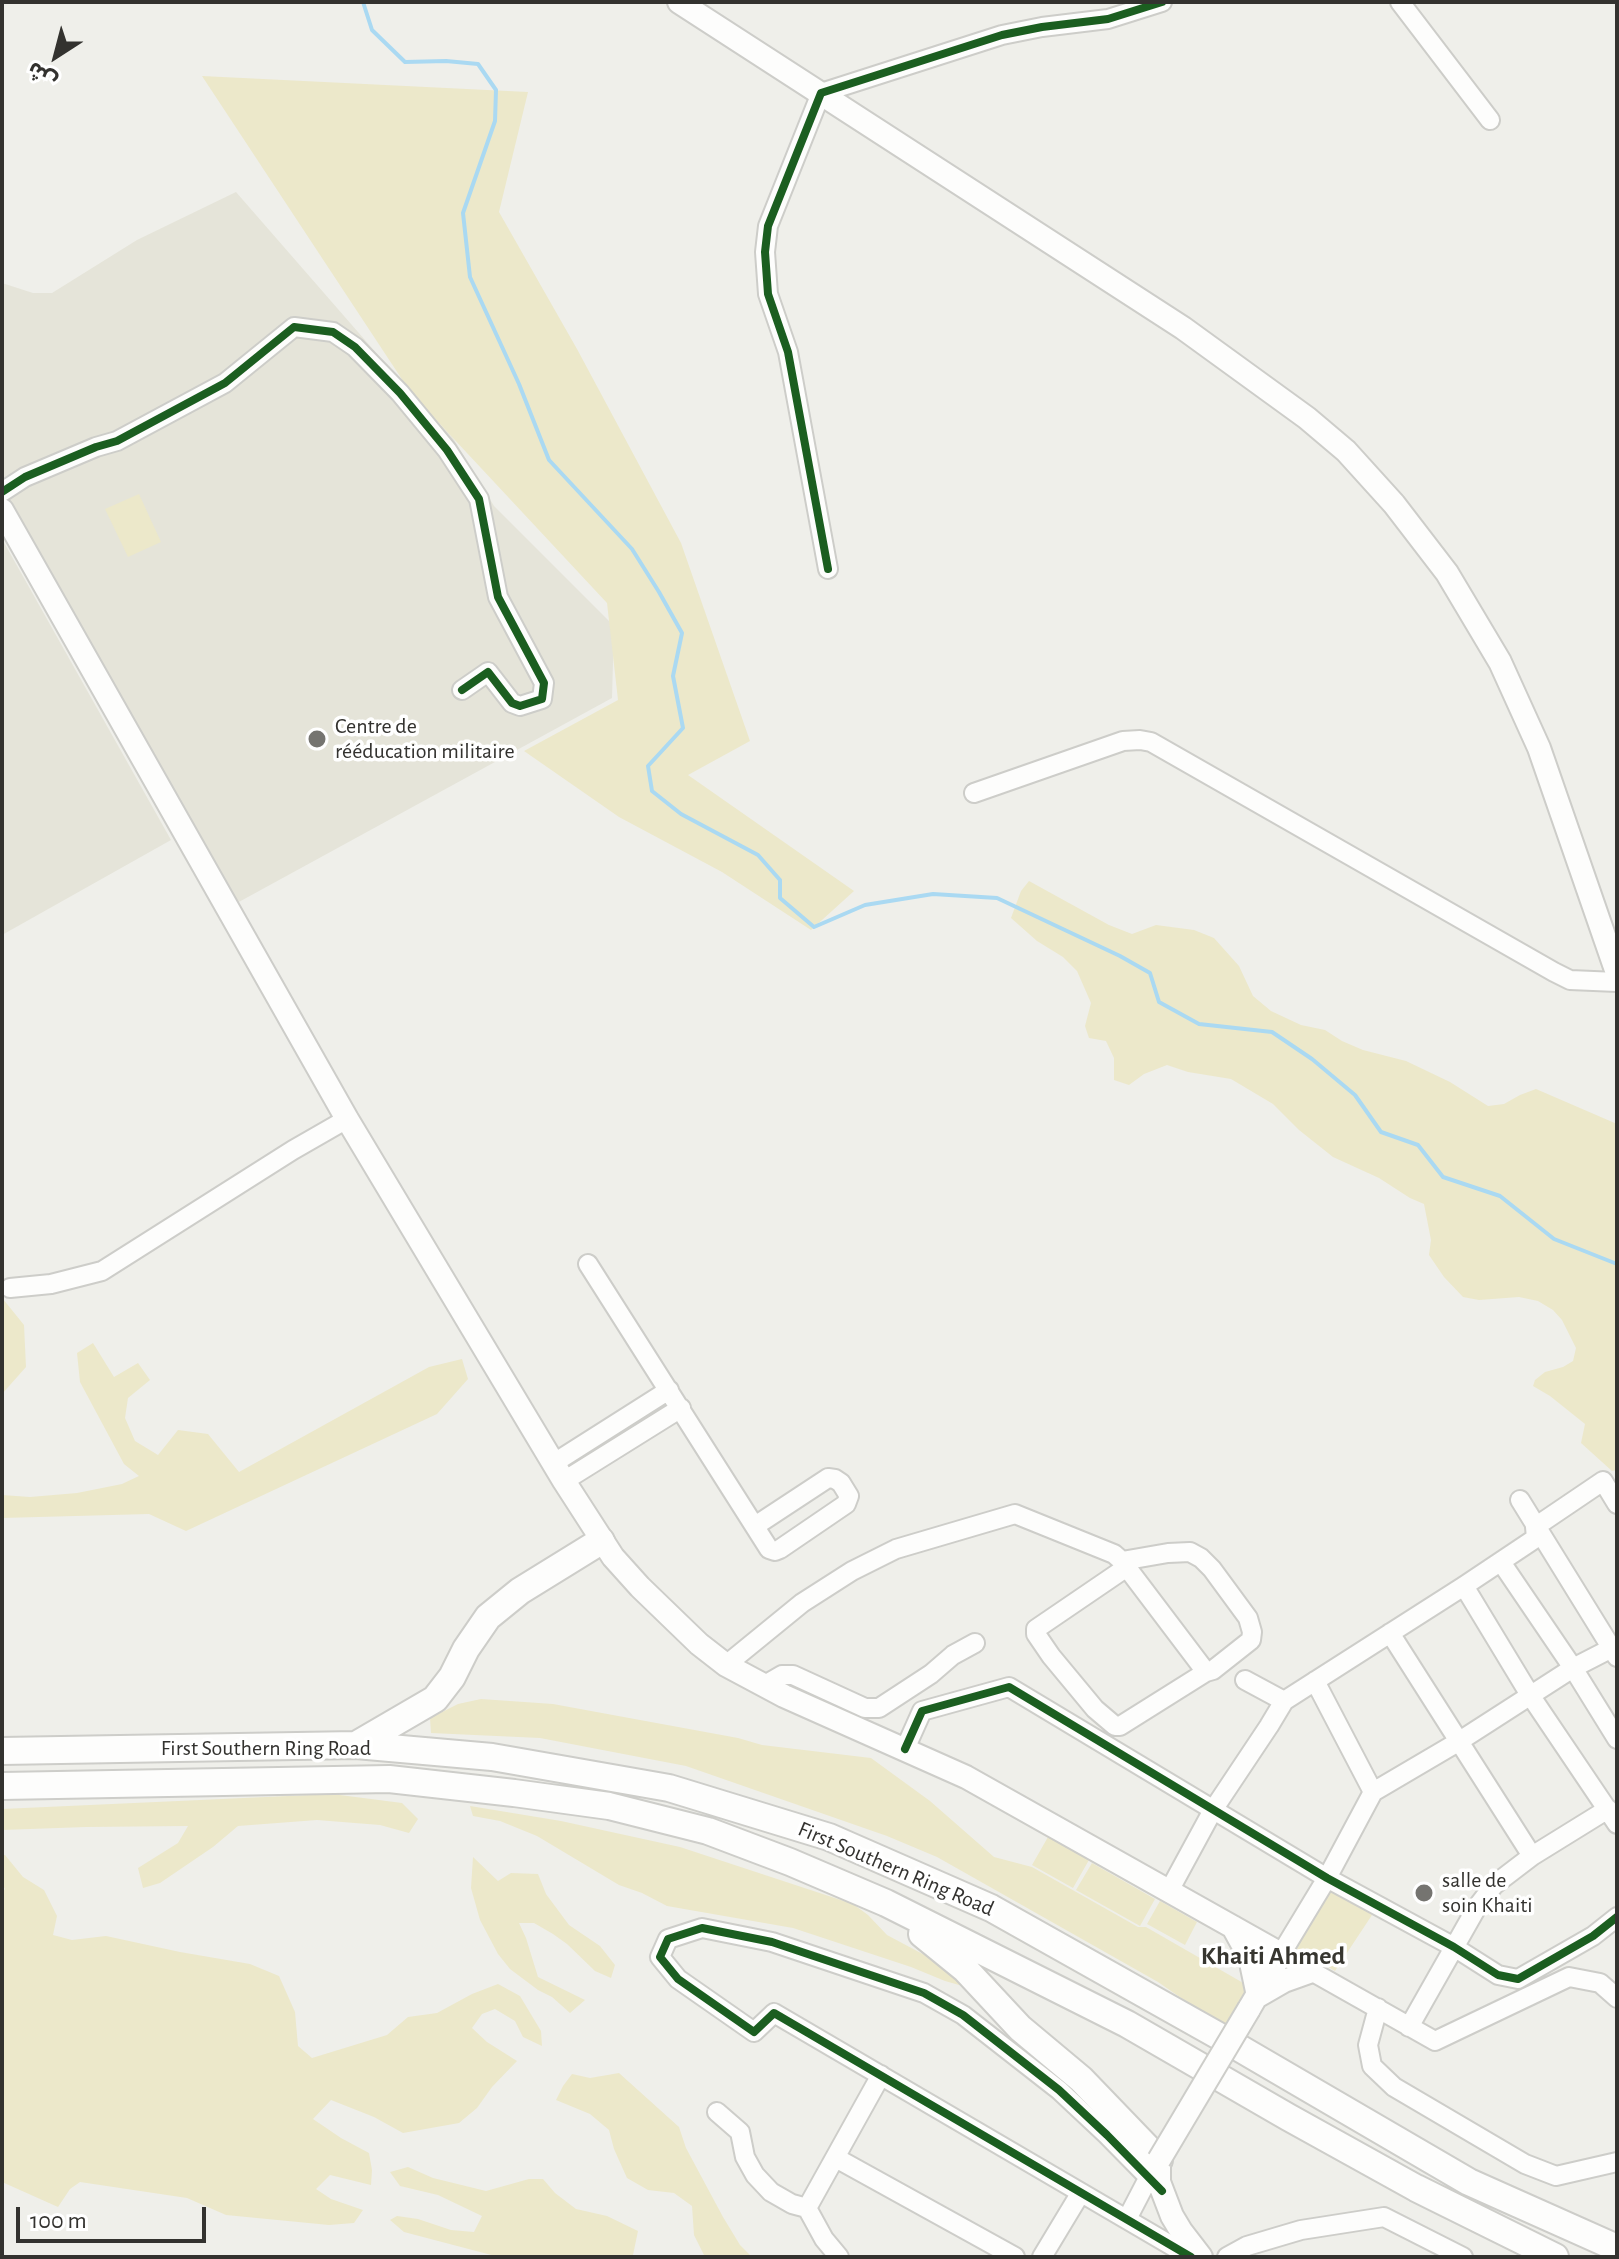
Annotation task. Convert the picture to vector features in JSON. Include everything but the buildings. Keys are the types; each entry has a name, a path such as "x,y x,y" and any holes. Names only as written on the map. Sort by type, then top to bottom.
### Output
{"highway":[{"path":"356,1745 435,1699 488,1617 520,1591 601,1541"},
{"path":"422,1708 415,1732 420,1743 436,1752"},
{"name":"First Southern Ring Road","path":"2,1751 356,1745 492,1757 669,1788 829,1837 991,1908 1469,2182 1617,2248"},
{"name":"First Southern Ring Road","path":"2,1786 389,1779 609,1806 708,1831 886,1903 1127,2024 1416,2188 1555,2257"},
{"path":"886,1903 965,1969 1020,2028 1081,2079 1156,2176"}],"main road":[{"path":"679,2 1183,328 1307,418 1346,451 1394,504 1447,573 1500,662 1539,748 1617,973"},
{"path":"2,510 347,1119 601,1541 640,1587 699,1644 726,1665 763,1686 966,1777 1281,1954 1167,2144 1156,2176 1176,2224 1201,2257"},
{"path":"1232,1926 1250,1958 1254,2003"},
{"path":"1254,2003 1284,1981 1312,1971"}],"street":[{"path":"828,569 788,352 768,294 765,252 768,226 821,93 1002,35 1108,19 1162,2"},
{"path":"1400,2 1490,120"},
{"path":"2,492 25,477 117,441 225,383 294,327 333,332 355,347 400,393 447,450 479,499 498,597 544,683 542,699 520,706 512,703 488,672 462,690"},
{"path":"974,793 1123,741 1151,742 1554,972 1570,980 1617,982"},
{"path":"10,1288 51,1284 102,1271 347,1119"},
{"path":"588,1264 769,1549 775,1551 846,1504 849,1496 841,1483 828,1478 755,1526"},
{"path":"559,1472 669,1390"},
{"path":"559,1472 681,1408"},
{"path":"1535,1527 1603,1481 1617,1504"},
{"path":"1520,1500 1612,1641 1458,1742 1373,1792 1327,1878 1281,1954 1435,2041 1569,1977 1600,1983 1617,1998"},
{"path":"726,1665 802,1603 852,1571 896,1549 1015,1514 1102,1547 1124,1564 1206,1672"},
{"path":"1169,1891 1213,1810 1284,1701 1536,1538 1535,1527"},
{"path":"1190,1552 1212,1569 1248,1618 1252,1632 1251,1640 1213,1670 1120,1726 1115,1726 1095,1709 1051,1656 1036,1634 1036,1629 1124,1564 1168,1553 1190,1552"},
{"path":"1501,1562 1617,1739"},
{"path":"1409,2027 1477,1907 1494,1885 1532,1856 1612,1816 1530,1695 1464,1586"},
{"path":"1390,1633 1532,1856"},
{"path":"763,1686 782,1675 793,1675 865,1708 879,1708 975,1643"},
{"path":"1245,1680 1284,1701"},
{"path":"1315,1681 1373,1792"},
{"path":"905,1749 922,1711 1009,1687 1327,1878 1454,1947 1498,1975 1518,1979 1593,1936 1617,1917"},
{"path":"1127,2219 1156,2176 1059,2090 963,2015 924,1993 772,1942 702,1928 668,1939 660,1957 678,1979 754,2032 774,2013 1191,2257"},
{"path":"1378,2008 1368,2045 1372,2066 1394,2087 1525,2164 1556,2176 1617,2162"},
{"path":"807,2208 881,2075"},
{"path":"717,2112 740,2132 745,2157 755,2175 771,2192 792,2204 807,2208 824,2239 839,2257"},
{"path":"836,2158 1015,2257"},
{"path":"1042,2257 1080,2194"},
{"path":"1227,2257 1247,2246 1301,2230 1384,2217 1463,2257"}],"shaded area":[{"path":"202,76 528,92 499,212 681,543 750,741 688,775 854,891 811,930 722,872 619,817 524,751 618,700 607,603 411,393"},
{"path":"236,192 453,438 494,506 614,626 612,698 237,903 2,492 2,283 33,293 52,293 137,240"},
{"path":"139,494 161,542 128,557 105,509"},
{"path":"2,539 171,840 2,935"},
{"path":"1029,881 1109,925 1132,934 1156,925 1194,930 1214,938 1239,966 1253,996 1271,1011 1301,1025 1325,1030 1363,1050 1406,1061 1450,1082 1488,1106 1504,1104 1536,1089 1617,1124 1617,1470 1612,1471 1581,1443 1585,1424 1533,1386 1545,1372 1573,1361 1576,1348 1562,1320 1538,1301 1519,1297 1479,1300 1463,1297 1429,1255 1431,1240 1424,1204 1379,1178 1333,1157 1273,1104 1231,1079 1167,1065 1144,1074 1129,1085 1114,1080 1114,1058 1106,1041 1089,1038 1085,1026 1091,1003 1077,971 1011,918 1021,891"},
{"path":"3,1299 24,1325 26,1367 2,1394"},
{"path":"93,1343 114,1377 138,1363 150,1380 128,1398 125,1418 135,1441 158,1455 178,1430 208,1434 239,1472 429,1367 462,1359 468,1379 437,1414 186,1531 149,1514 2,1518 2,1495 30,1497 77,1493 122,1484 139,1476 124,1464 80,1382 77,1353"},
{"path":"481,1699 553,1704 762,1745 871,1758 930,1801 994,1857 1032,1867 1252,1988 1226,2029 1158,1982 937,1857 887,1836 686,1766 540,1738 431,1733 430,1718 458,1704"},
{"path":"332,1794 402,1803 418,1819 409,1833 380,1825 317,1820 238,1826 160,1883 143,1888 138,1868 178,1843 188,1826 2,1830 2,1809"},
{"path":"470,1806 561,1821 680,1847 853,1904 887,1935 932,1959 966,1987 793,1928 667,1906 619,1885 537,1836 500,1821 473,1816"},
{"path":"1048,1837 1089,1860 1073,1888 1032,1865"},
{"path":"2,1855 23,1877 44,1890 57,1916 53,1935 72,1940 106,1936 250,1964 279,1976 295,2012 298,2046 312,2058 387,2035 408,2017 437,2013 498,1984 520,1996 541,2031 542,2046 523,2037 515,2021 495,2009 482,2014 472,2028 487,2042 517,2061 477,2108 459,2123 403,2133 374,2117 331,2100 313,2119 369,2153 371,2185 330,2175 316,2189 331,2199 363,2210 354,2223 329,2225 226,2215 187,2198 80,2182 70,2189 58,2207 2,2182 2,1892 5,1889 2,1884"},
{"path":"473,1857 498,1881 511,1873 538,1874 546,1894 569,1925 600,1946 615,1965 611,1978 595,1971 553,1934 534,1923 519,1923 538,1977 585,2000 570,2013 510,1969 498,1954 480,1920 471,1888"},
{"path":"1092,1863 1155,1899 1140,1926 1076,1890"},
{"path":"1331,1887 1372,1915 1335,1971 1296,1948"},
{"path":"1160,1901 1197,1922 1185,1945 1147,1924"},
{"path":"619,2073 679,2127 686,2148 723,2217 740,2245 752,2257 705,2257 694,2235 692,2206 674,2193 648,2190 627,2178 609,2130 590,2114 556,2100 572,2074 590,2078"},
{"path":"408,2167 433,2178 486,2191 529,2179 543,2179 576,2209 607,2216 638,2231 633,2255 499,2257 404,2232 390,2220 397,2216 418,2219 451,2230 474,2232 482,2216 438,2195 400,2186 390,2172"}],"waterway":[{"path":"363,2 372,30 405,62 478,64 496,90 495,121 463,213 470,277 519,384 549,460 632,549 682,633 673,676 683,728 648,766 652,791 681,814 758,855 780,880 780,898 814,927 865,905 933,894 997,898 1120,956 1150,973 1159,1002 1199,1024 1272,1032 1312,1059 1355,1095 1381,1132 1418,1145 1443,1177 1500,1196 1554,1239 1617,1264"}],"cycle path":[{"path":"828,569 788,352 768,294 765,252 768,226 821,93 1002,35 1108,19 1162,2"},
{"path":"2,492 25,477 117,441 225,383 294,327 333,332 355,347 400,393 447,450 479,499 498,597 544,683 542,699 520,706 512,703 488,672 462,690"},
{"path":"905,1749 922,1711 1009,1687 1327,1878 1454,1947 1498,1975 1518,1979 1593,1936 1617,1917"},
{"path":"1162,2191 1059,2090 963,2015 924,1993 772,1942 702,1928 668,1939 660,1957 678,1979 754,2032 774,2013 1191,2257"}],"place":[{"name":"Centre de rééducation militaire","path":"317,739"},
{"name":"salle de soin Khaiti","path":"1424,1893"}],"district":[{"name":"Khaiti Ahmed","path":"1273,1956"}]}
